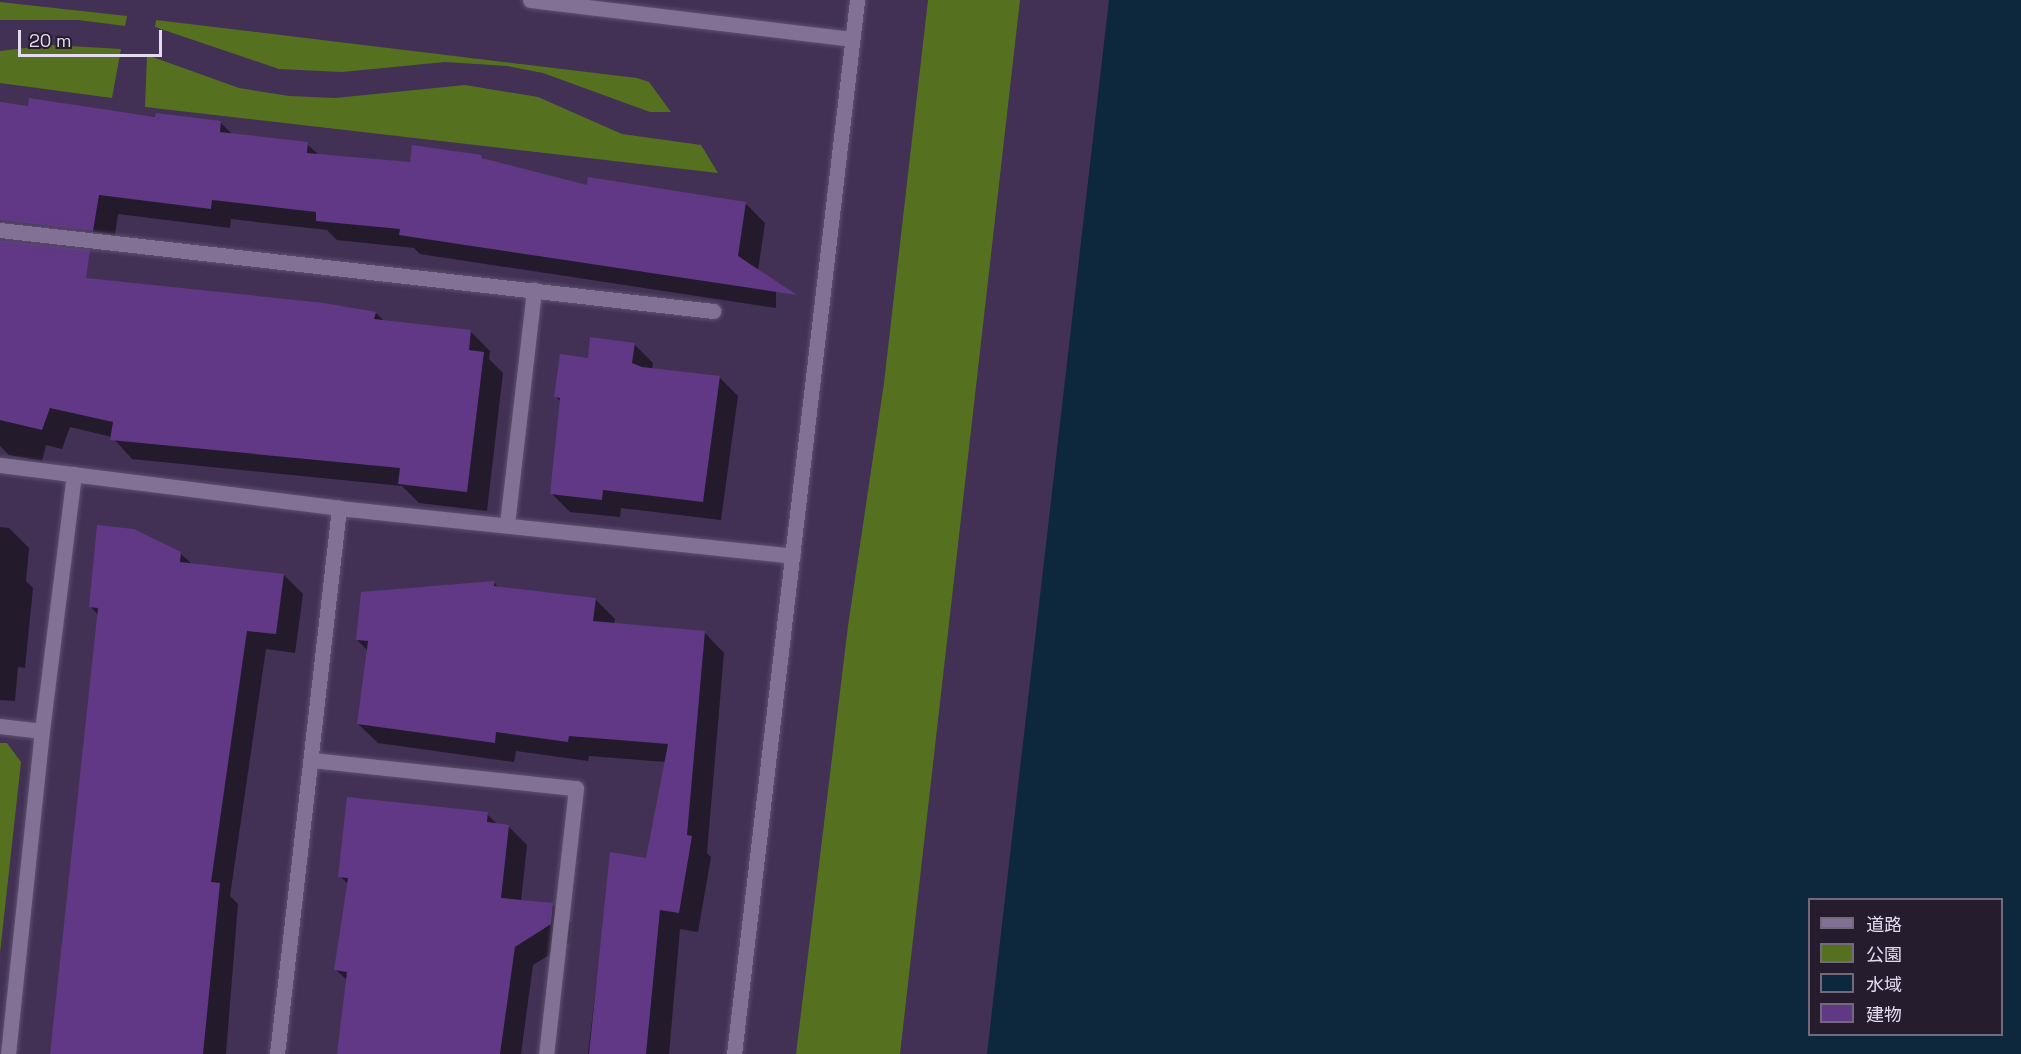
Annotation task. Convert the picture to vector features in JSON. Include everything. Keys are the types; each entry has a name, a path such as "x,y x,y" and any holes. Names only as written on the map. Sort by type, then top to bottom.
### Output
{"street":[{"path":"530,0 852,39"},
{"path":"734,1054 856,0"},
{"path":"0,230 713,311"},
{"path":"507,524 534,290"},
{"path":"0,465 339,508 792,556"},
{"path":"8,1054 42,731 74,474"},
{"path":"277,1054 339,508"},
{"path":"0,726 42,731"},
{"path":"312,760 576,788 546,1054"}],"green space":[{"path":"928,0 1020,0 900,1054 796,1054 848,626 884,383"},
{"path":"0,2 127,16 125,26 78,20 0,20"},
{"path":"156,20 637,78 649,82 671,112 650,112 543,73 507,66 445,62 342,72 279,69 155,27"},
{"path":"52,45 121,49 112,98 0,83 0,51"},
{"path":"147,55 239,88 289,96 335,98 465,85 538,97 622,134 701,145 718,173 145,107"},
{"path":"0,743 7,743 21,762 0,953"}],"water":[{"path":"1109,0 2021,0 2021,1054 987,1054"}],"building":[{"path":"29,98 155,117 156,113 221,121 220,132 308,142 307,153 410,162 412,145 482,155 482,158 587,185 588,177 746,202 738,256 797,295 399,235 400,229 316,221 316,212 212,200 211,209 99,195 93,231 0,220 0,102 28,106"},
{"path":"0,240 90,250 86,278 324,303 376,312 374,319 471,330 469,350 484,352 467,492 398,484 400,468 110,440 113,422 50,408 42,430 0,420"},
{"path":"590,337 635,343 632,363 642,367 720,376 703,502 603,490 602,500 550,494 560,398 554,397 560,354 588,358"},
{"path":"97,525 134,529 181,552 180,562 284,574 276,634 247,631 211,882 220,883 203,1054 50,1054 98,608 89,607"},
{"path":"494,581 494,586 596,598 593,621 705,631 687,835 692,836 679,913 660,910 646,1054 589,1054 610,852 646,858 668,744 569,736 568,742 496,732 495,743 357,724 368,641 356,640 361,592"},
{"path":"347,797 488,812 487,822 509,825 501,898 553,903 551,924 515,947 500,1054 337,1054 347,972 334,970 348,878 338,877"}]}
